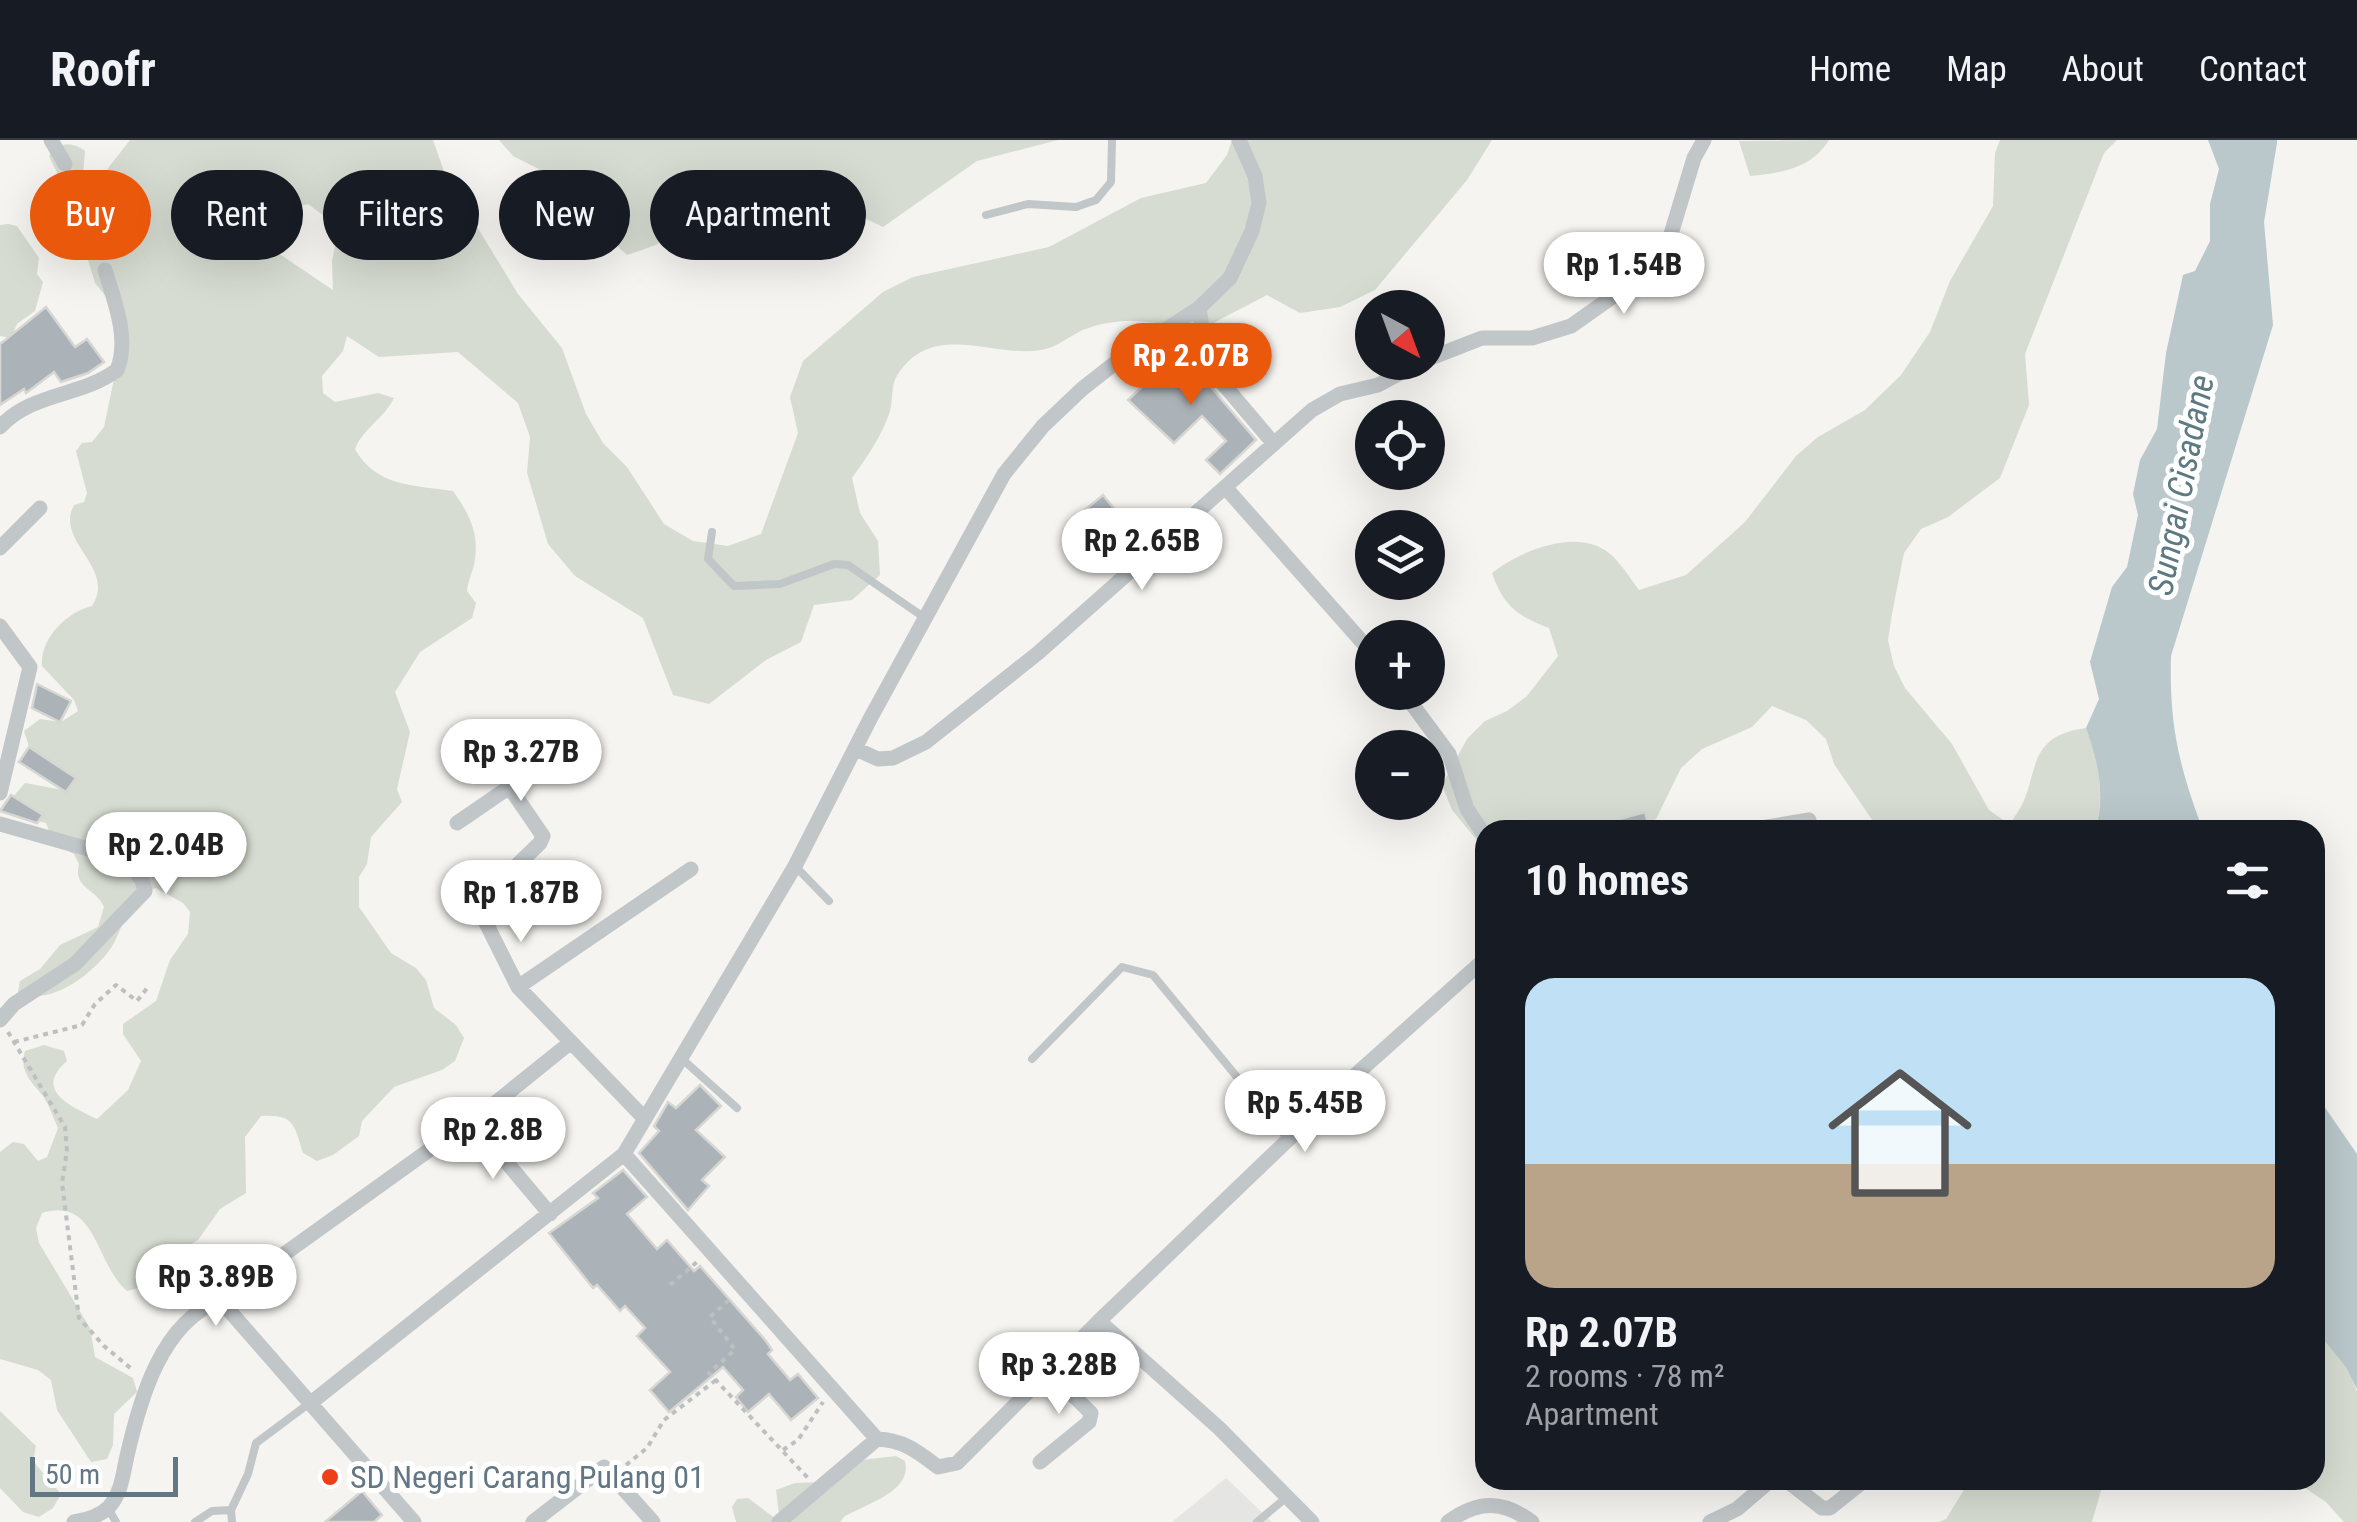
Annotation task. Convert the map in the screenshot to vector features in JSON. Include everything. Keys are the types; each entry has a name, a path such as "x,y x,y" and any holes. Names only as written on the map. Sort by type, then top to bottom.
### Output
{"street":[{"path":"51,140 64,164"},
{"path":"312,1402 624,1154 795,866 1004,474 1043,426 1119,360 1199,308 1230,278 1252,232 1259,203 1254,176 1239,140"},
{"path":"1445,353 1482,338 1532,338 1571,326 1656,266 1666,254 1694,158 1704,140"},
{"path":"0,428 36,401 95,383 117,370 122,349 120,328 105,270"},
{"path":"1199,308 1208,366 1274,444"},
{"path":"856,749 878,759 893,758 926,742 1038,653 1327,400 1388,380"},
{"path":"1225,487 1355,634"},
{"path":"0,548 40,508"},
{"path":"0,626 30,665 0,793"},
{"path":"1417,710 1443,744 1475,822"},
{"path":"457,823 562,751"},
{"path":"508,785 542,836 540,843 487,894 478,910 518,987 646,1119"},
{"path":"0,824 127,860 142,880 144,891 74,964 14,1004 0,1020"},
{"path":"518,987 691,869"},
{"path":"624,1154 877,1439 902,1443 938,1467 947,1467 957,1463 1288,1139 1475,968"},
{"path":"74,1522 112,1515 150,1384 179,1327 471,1120 571,1042"},
{"path":"471,1120 550,1214"},
{"path":"220,1300 414,1522"},
{"path":"1099,1322 1219,1428 1312,1522"},
{"path":"1040,1462 1089,1422 1091,1412 1048,1372"},
{"path":"779,1522 877,1439"},
{"path":"533,1522 601,1468 614,1474 653,1522"},
{"path":"1710,1522 1738,1510 1760,1490"},
{"path":"1799,1490 1822,1508 1830,1508 1852,1490"},
{"path":"1448,1522 1492,1503 1514,1510 1532,1522"}],"lane":[{"path":"986,215 1028,204 1076,207 1096,200 1110,182 1112,140"},
{"path":"712,532 708,559 734,586 780,584 834,564 848,566 925,618"},
{"path":"795,866 829,902"},
{"path":"1032,1060 1122,967 1154,975 1288,1139"},
{"path":"682,1058 737,1108"},
{"path":"232,1522 231,1510 248,1474 256,1443 312,1402"},
{"path":"1257,1522 1287,1496"},
{"path":"194,1522 212,1511 231,1510"}],"path":[{"path":"14,1042 82,1024 95,1004 116,985 136,1001 148,987"},
{"path":"0,1020 66,1127 68,1151 62,1183 80,1318 104,1346 150,1384"},
{"path":"670,1285 709,1251"},
{"path":"743,1288 710,1317 735,1350 709,1373 818,1489"},
{"path":"614,1474 646,1448 664,1420 717,1379"},
{"path":"782,1450 798,1440 816,1408 834,1392"}],"shaded area":[{"path":"130,140 433,140 444,170 323,170 323,215 308,204 303,205 303,170 171,170 171,260 288,260 333,290 332,260 479,260 479,230 518,294 562,348 586,414 603,443 627,467 664,524 693,541 728,546 761,534 798,433 790,397 803,361 883,292 913,277 1049,247 1141,198 1206,183 1227,155 1232,140 1492,140 1467,180 1375,290 1355,290 1355,300 1340,307 1300,313 1267,295 1196,332 1153,323 1111,322 1041,350 946,345 912,358 896,378 890,411 874,446 852,478 860,513 878,541 880,575 852,600 814,605 801,642 766,660 709,704 673,695 643,618 575,576 548,544 527,473 530,437 518,403 458,352 379,357 347,336 343,351 322,376 323,393 335,402 378,393 394,398 355,449 374,471 385,477 453,491 474,531 476,549 467,591 476,603 472,618 420,652 395,692 410,732 397,789 402,802 371,837 367,864 359,877 359,907 391,953 416,968 426,980 434,1008 456,1025 464,1038 455,1061 442,1070 394,1087 362,1121 359,1136 333,1155 317,1161 303,1153 291,1123 280,1117 261,1116 245,1137 246,1193 220,1209 198,1240 183,1249 167,1250 154,1259 142,1287 127,1291 116,1279 85,1223 74,1214 60,1210 42,1213 36,1228 39,1243 90,1328 95,1357 133,1378 137,1392 114,1414 113,1445 107,1459 91,1462 57,1410 51,1380 38,1370 0,1359 0,1152 13,1142 24,1144 38,1161 47,1157 58,1128 25,1071 25,1051 44,1045 64,1051 67,1061 57,1072 55,1089 68,1103 97,1119 128,1090 141,1061 123,1034 123,1024 156,1001 170,960 188,934 190,912 183,903 156,888 145,892 132,905 111,948 82,978 43,996 18,992 20,981 40,969 60,945 98,927 104,907 79,879 74,854 54,844 46,823 23,817 11,799 25,783 63,790 31,753 24,731 40,719 61,722 78,711 74,700 42,666 43,656 50,636 73,614 92,606 98,592 97,579 77,543 70,518 74,505 84,502 87,493 76,451 82,443 92,442 104,427 122,341 116,309 95,283 88,260 151,260 151,170 107,170"},
{"path":"499,140 1058,140 977,161 883,227 866,219 866,170 650,170 650,247 630,254 630,170 541,170 513,156"},
{"path":"1829,140 1804,163 1784,171 1750,176 1739,141"},
{"path":"2000,140 2117,140 2104,153 2025,354 2029,405 2000,478 1948,517 1921,529 1904,553 1892,614 1888,640 1894,666 1905,688 1952,744 1989,810 2003,820 1872,820 1834,764 1826,739 1806,720 1772,706 1752,727 1702,749 1681,768 1654,820 1475,820 1475,838 1452,810 1445,779 1467,739 1485,721 1527,696 1558,656 1549,628 1513,608 1492,573 1533,550 1581,542 1609,553 1639,590 1686,575 1745,522 1796,456 1818,437 1865,410 1901,375 1930,332 1950,281 1993,206 1995,153"},
{"path":"66,144 85,151 83,170 56,170 49,156"},
{"path":"0,225 17,226 30,245 30,260 39,260 37,274 43,282 35,311 17,324 11,338 0,336"},
{"path":"2086,728 2099,779 2097,820 2012,820 2027,794 2041,752 2064,733"},
{"path":"2325,1299 2357,1392 2357,1522 2344,1522 2308,1490 2325,1490"},
{"path":"0,1411 36,1446 33,1461 61,1494 53,1508 39,1517 23,1512 0,1488"},
{"path":"896,1456 905,1461 906,1471 895,1488 840,1522 780,1522 776,1490 795,1483 826,1482 861,1460"},
{"path":"1226,1478 1272,1522 1172,1522"},
{"path":"1964,1490 2101,1490 2092,1522 1939,1522 1946,1519"},
{"path":"748,1498 780,1522 736,1522 732,1507 737,1499"}],"water":[{"name":"Sungai Cisadane","path":"2208,140 2277,140 2264,222 2273,325 2171,656 2177,745 2200,820 2097,820 2099,779 2086,728 2099,699 2090,662 2112,587 2127,567 2138,515 2133,494 2140,460 2157,429 2166,353 2183,275 2195,271 2210,241 2210,204 2219,169"},
{"path":"2325,1108 2357,1154 2357,1389 2346,1367 2325,1341"}],"building":[{"path":"46,307 75,347 87,339 104,362 88,373 61,382 54,372 26,393 24,389 0,405 0,344"},
{"path":"1185,346 1195,356 1199,373 1256,440 1220,474 1206,460 1226,441 1202,416 1174,443 1128,400"},
{"path":"1103,495 1142,543 1119,562 1080,514"},
{"path":"37,684 71,701 60,722 32,708"},
{"path":"29,747 76,778 66,792 19,762"},
{"path":"11,795 43,815 37,823 0,811"},
{"path":"1645,812 1647,820 1616,820"},
{"path":"700,1085 721,1106 696,1130 725,1157 702,1180 709,1186 688,1210 639,1153 659,1131 654,1126 668,1102 676,1108"},
{"path":"623,1170 647,1197 627,1214 657,1249 667,1240 694,1271 700,1266 766,1341 772,1350 768,1354 790,1380 798,1374 818,1398 791,1420 769,1394 748,1412 736,1397 743,1390 723,1367 669,1412 650,1390 670,1372 637,1336 645,1328 625,1306 620,1311 597,1285 593,1288 549,1233 598,1198 593,1193"},
{"path":"362,1491 382,1515 374,1522 325,1522"}],"place":[{"name":"SD Negeri Carang Pulang 01","path":"330,1477"}]}
